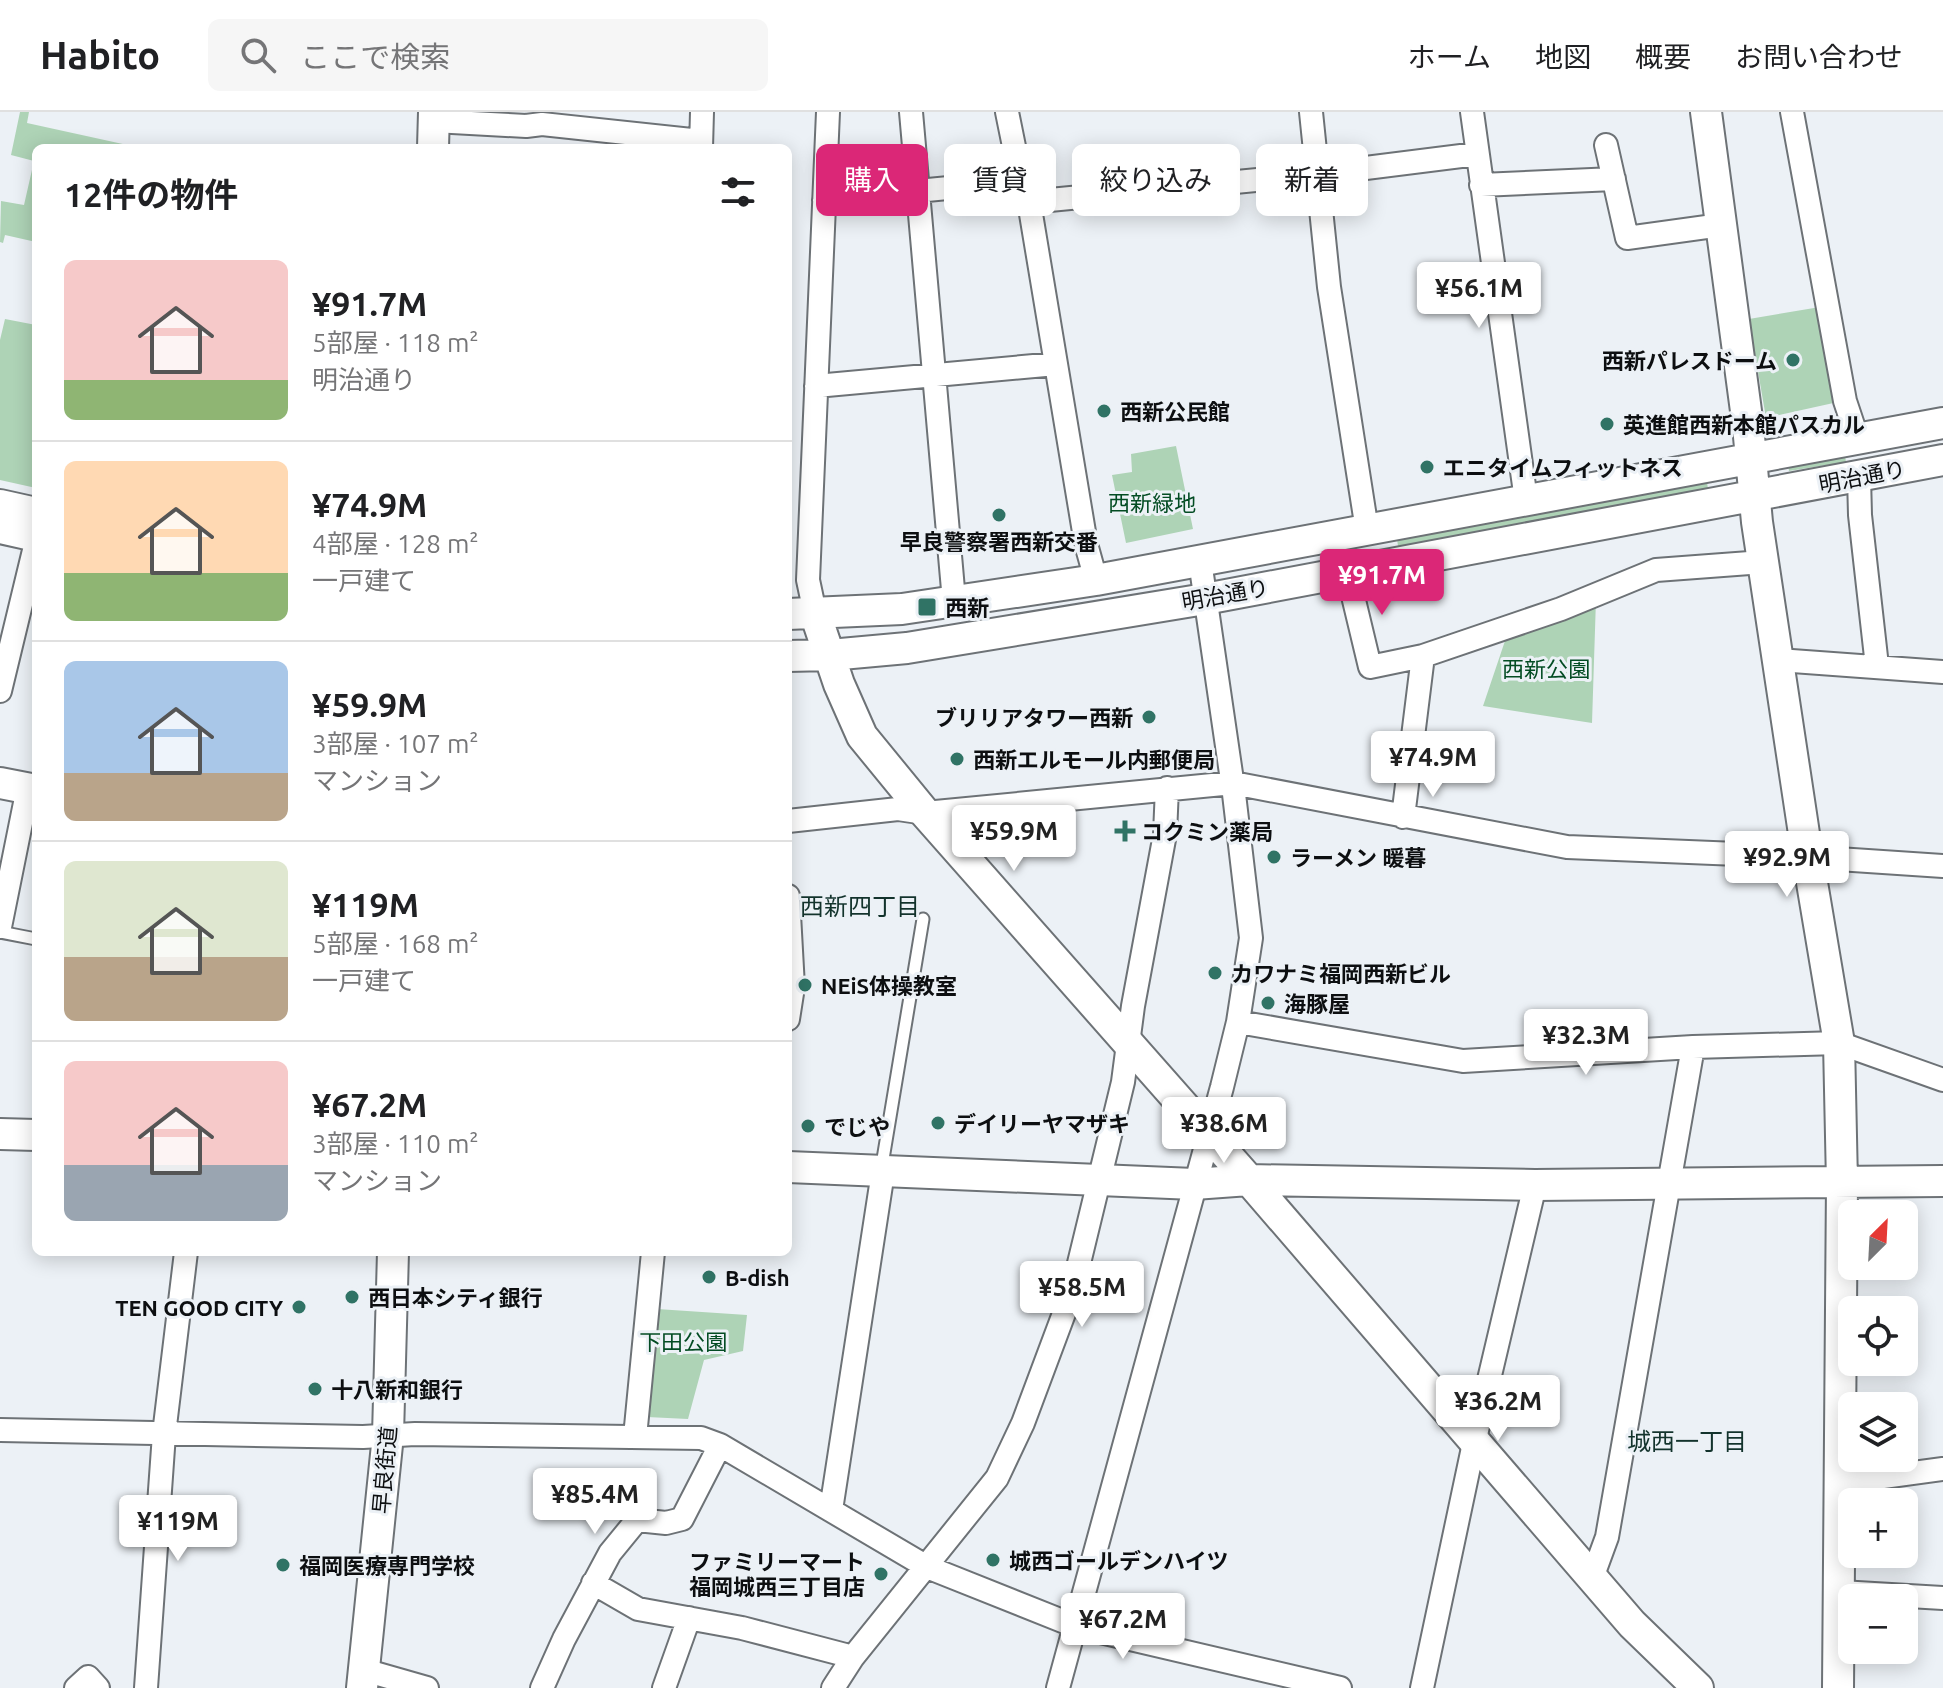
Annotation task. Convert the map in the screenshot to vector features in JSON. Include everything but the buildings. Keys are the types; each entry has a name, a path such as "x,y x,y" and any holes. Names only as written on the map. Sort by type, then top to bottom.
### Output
{"street":[{"path":"434,127 566,126 701,144 702,112"},
{"path":"827,144 828,112"},
{"path":"911,112 914,144"},
{"path":"1007,112 1014,144"},
{"path":"1311,112 1315,144"},
{"path":"1472,112 1526,500"},
{"path":"1706,112 1757,522 1839,1043 1842,1183 1840,1584"},
{"path":"1792,112 1845,401 1857,437"},
{"path":"1606,145 1627,238 1721,225"},
{"path":"1368,168 1477,154"},
{"path":"1056,190 1256,178"},
{"path":"1481,185 1614,179"},
{"path":"823,216 808,580 802,614 830,655 862,736 925,813 1249,1180 1632,1624 1698,1688"},
{"path":"920,216 954,601"},
{"path":"1029,216 1086,544 1096,580"},
{"path":"1322,216 1329,287 1367,530"},
{"path":"816,386 1056,364"},
{"name":"明治通り","path":"802,614 902,609 1096,580 1943,423"},
{"name":"明治通り","path":"792,656 907,648 1205,599 1943,460"},
{"path":"1859,477 1860,515 1877,666"},
{"path":"0,505 32,512"},
{"path":"0,528 32,535"},
{"path":"0,691 32,559"},
{"path":"1058,1688 1238,1022 1251,938 1233,783 1200,561"},
{"path":"1347,571 1370,667 1423,656 1533,619 1656,570 1763,562"},
{"path":"1403,817 1423,656"},
{"path":"1778,660 1943,672"},
{"path":"792,821 898,809 925,813 1233,783 1567,847 1943,866"},
{"path":"0,929 21,787"},
{"path":"833,1688 853,1657 997,1478 1023,1423 1072,1292 1123,1082 1133,1006 1165,834 1167,788"},
{"path":"792,969 792,993"},
{"path":"1238,1022 1463,1061 1693,1047 1839,1043 1943,1080"},
{"path":"1592,1578 1607,1537 1693,1047"},
{"path":"0,1134 32,1135"},
{"path":"792,1167 1194,1184 1249,1180 1535,1185 1943,1181"},
{"path":"831,1510 883,1172"},
{"path":"1422,1688 1474,1443 1535,1185"},
{"path":"146,1688 164,1434 186,1256"},
{"name":"早良街道","path":"363,1679 388,1435 393,1256"},
{"path":"635,1437 653,1256"},
{"path":"0,1430 701,1438 720,1445 927,1567 1075,1626 1340,1688"},
{"path":"542,1688 610,1553 637,1520 666,1523 682,1519 720,1445"},
{"path":"1839,1483 1943,1469"},
{"path":"593,1583 638,1609 742,1628 853,1657"},
{"path":"1918,1597 1943,1598"},
{"path":"664,1688 689,1618"},
{"path":"1838,1664 1838,1688"},
{"path":"76,1688 88,1677 98,1688"},
{"path":"363,1679 427,1688"}],"lane":[{"path":"883,1172 923,919"},
{"path":"0,929 32,938"}],"green space":[{"path":"20,112 29,112 27,123 123,144 32,144 32,160 11,155"},
{"path":"32,170 32,241 5,235 3,243 0,242 1,201 24,205"},
{"name":"西新パレスドーム","path":"1820,307 1838,402 1766,418 1749,319"},
{"path":"5,319 32,324 32,487 0,480 0,340"},
{"name":"西新緑地","path":"1176,446 1193,529 1126,543 1112,475 1132,472 1131,454"},
{"path":"1845,456 1846,462 1789,471 1788,465"},
{"path":"1707,482 1708,489 1398,546 1397,539"},
{"name":"西新公園","path":"1596,599 1592,723 1483,706 1508,632"},
{"name":"下田公園","path":"657,1309 747,1315 743,1351 704,1360 688,1419 647,1417"}],"place":[{"name":"西新パレスドーム","path":"1793,360"},
{"name":"西新公民館","path":"1104,411"},
{"name":"英進館西新本館パスカル","path":"1607,424"},
{"name":"エニタイムフィットネス","path":"1427,467"},
{"name":"早良警察署西新交番","path":"999,515"},
{"name":"西新","path":"927,607"},
{"name":"ブリリアタワー西新","path":"1149,717"},
{"name":"西新エルモール内郵便局","path":"957,759"},
{"name":"コクミン薬局","path":"1125,831"},
{"name":"ラーメン 暖暮","path":"1274,857"},
{"name":"カワナミ福岡西新ビル","path":"1215,973"},
{"name":"NEiS体操教室","path":"805,985"},
{"name":"海豚屋","path":"1268,1003"},
{"name":"デイリーヤマザキ","path":"938,1123"},
{"name":"でじや","path":"808,1126"},
{"name":"B-dish","path":"709,1277"},
{"name":"西日本シティ銀行","path":"352,1297"},
{"name":"TEN GOOD CITY","path":"299,1307"},
{"name":"十八新和銀行","path":"315,1389"},
{"name":"城西ゴールデンハイツ","path":"993,1560"},
{"name":"福岡医療専門学校","path":"283,1565"},
{"name":"ファミリーマート 福岡城西三丁目店","path":"881,1574"}],"district":[{"name":"西新四丁目","path":"860,906"},
{"name":"城西一丁目","path":"1687,1441"}]}
